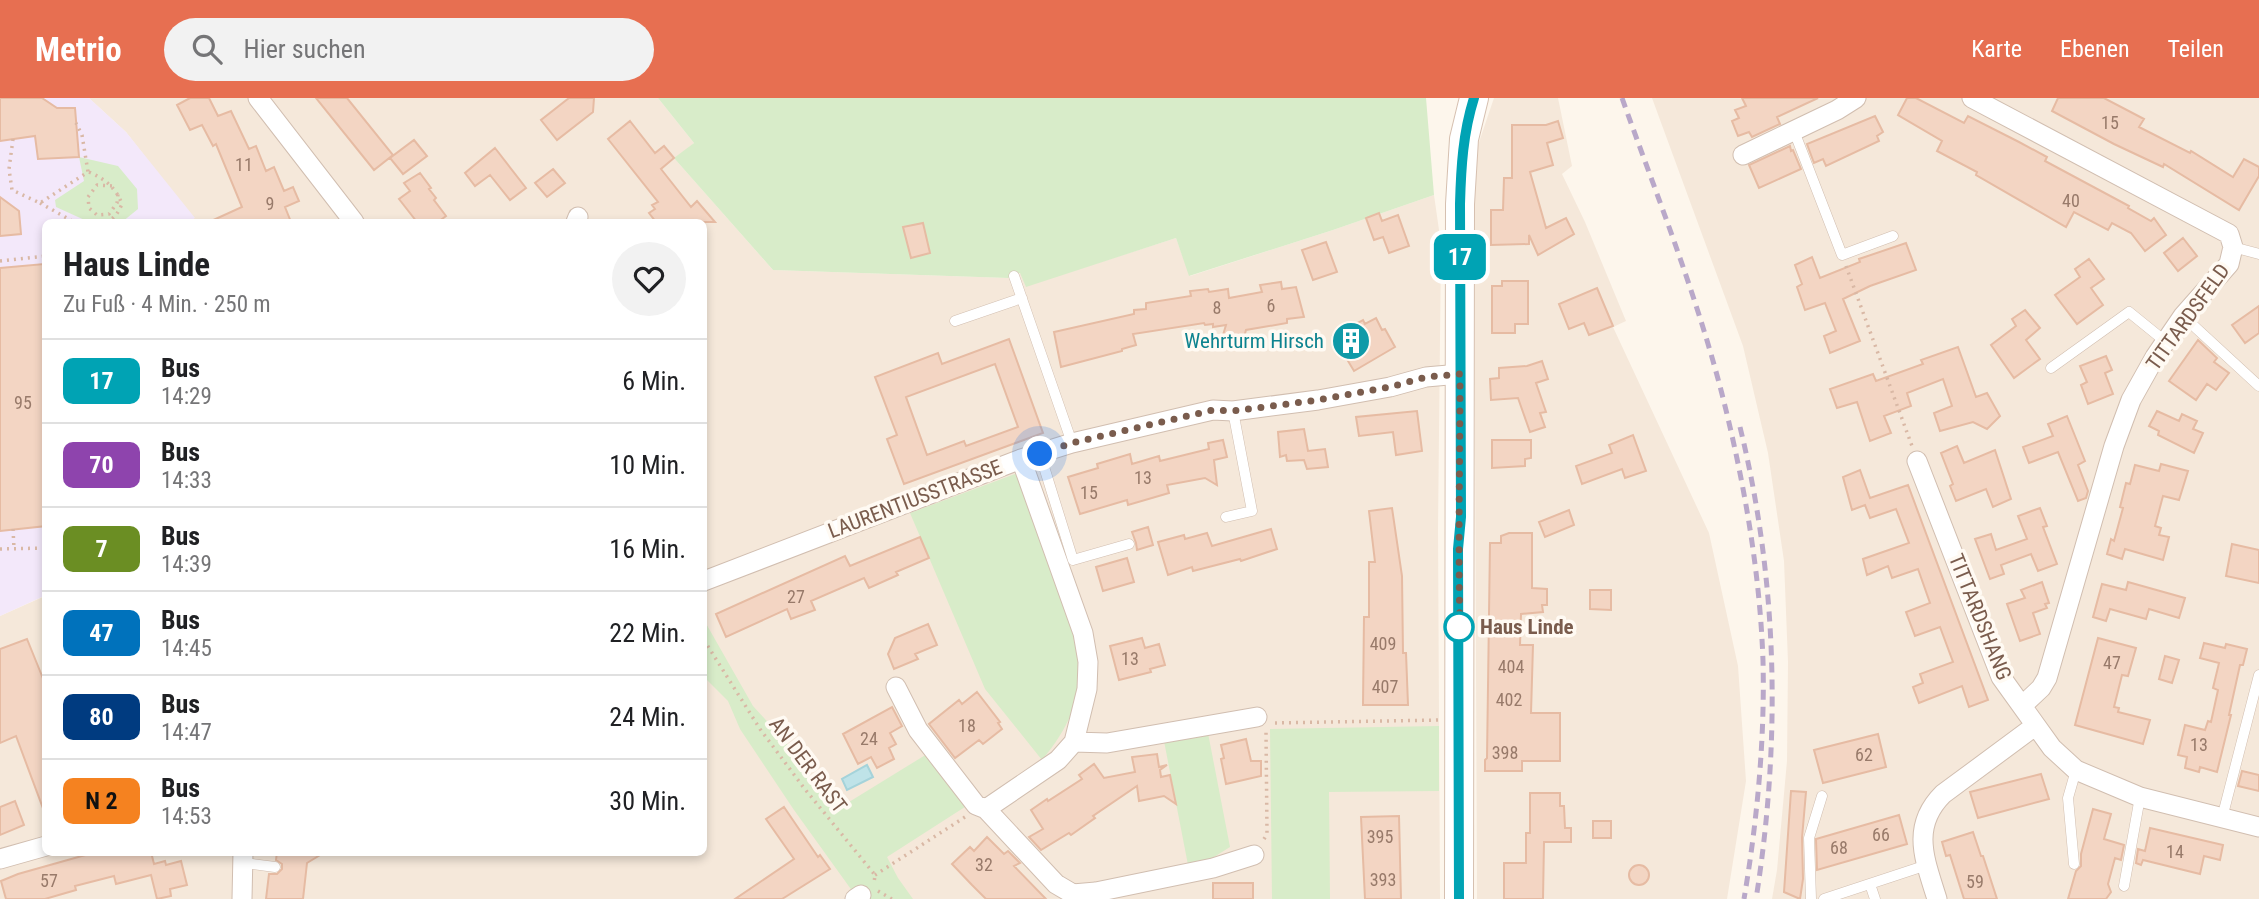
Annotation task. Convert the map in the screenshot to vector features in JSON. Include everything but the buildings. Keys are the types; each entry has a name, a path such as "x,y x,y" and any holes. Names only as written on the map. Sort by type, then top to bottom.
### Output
{"main road":[{"path":"1459,899 1461,155 1474,98"}],"street":[{"path":"258,98 352,219"},
{"path":"1742,155 1856,98"},
{"name":"TITTARDSFELD","path":"1972,98 2229,234 2233,247 2229,264 2183,316 2131,400 2114,446 2047,678 2041,688 2022,706"},
{"name":"LAURENTIUSSTRASSE","path":"707,580 1030,456 1072,443 1213,410 1233,411 1318,400 1390,387 1426,377 1460,374"},
{"path":"986,808 1058,760 1074,742 1087,689 1088,662 1083,633 1030,456"},
{"name":"TITTARDSHANG","path":"1917,461 2001,677 2052,748 2076,770 2140,797 2259,827"},
{"path":"896,687 918,730 976,804 986,808 1056,884 1073,894 1096,892 1213,868 1254,855"},
{"path":"1074,742 1107,743 1261,720"},
{"path":"1937,899 1923,850 1926,820 1933,805 1943,794 2035,726"},
{"path":"0,859 42,847"},
{"path":"242,899 244,858"}],"lane":[{"path":"1794,131 1842,255 1893,236"},
{"path":"2233,247 2259,254"},
{"path":"1014,276 1072,443"},
{"path":"955,321 1022,298"},
{"path":"2051,368 2129,312 2166,342"},
{"path":"2183,316 2259,386"},
{"path":"1226,517 1252,511 1233,411"},
{"path":"1030,456 1073,560 1129,544"},
{"path":"2222,819 2259,675"},
{"path":"2074,864 2068,798 2076,770"},
{"path":"1811,899 1809,838 1822,796"},
{"path":"2124,886 2140,797"},
{"path":"244,858 275,867"},
{"path":"1824,899 1927,865"},
{"path":"1870,884 1875,899"}],"path":[{"path":"76,123 82,135 88,172 111,186 122,204 113,219"},
{"path":"13,139 9,169 12,190 69,219"},
{"path":"2,164 9,169"},
{"path":"40,203 88,172"},
{"path":"111,186 97,185 88,197 89,208 97,215 109,214 117,203 118,194"},
{"path":"1842,255 1917,461"},
{"path":"0,261 42,256"},
{"path":"13,530 15,548"},
{"path":"0,549 42,548"},
{"name":"AN DER RAST","path":"707,645 760,730 803,788 875,875 873,888 892,899"},
{"path":"1254,855 1267,834 1261,720 1459,720"},
{"path":"875,875 974,811 986,808"}],"shaded area":[{"path":"0,98 89,98 126,132 195,218 42,219 42,597 0,616"},
{"path":"89,98 658,98 694,143 675,159 773,270 1008,278 1021,273 1026,286 1176,238 1190,276 1434,195 1441,244 1438,529 1440,899 0,899 0,616 42,597 42,856 707,856 707,219 194,219 126,132"},
{"path":"1494,98 1558,98 1572,166 1562,174 1626,321 1613,327 1709,533 1738,666 1746,781 1727,899 1477,899 1474,203 1477,148"},
{"path":"1652,98 2259,98 2259,899 1772,899 1787,761 1788,662 1784,561 1768,453 1743,346"}],"green space":[{"path":"658,98 1426,98 1434,195 1189,276 1176,238 1026,287 1020,273 1008,278 773,270 674,158 694,143"},
{"path":"79,157 118,166 137,189 138,209 126,219 82,219 56,207 55,200 84,181"},
{"path":"1015,474 1065,606 1077,652 1079,673 1071,715 1042,760 985,689 910,513"},
{"path":"707,625 753,706 785,741 814,785 836,810 927,754 968,805 887,857 913,899 858,899 740,729 728,701 707,680"},
{"path":"1439,726 1439,791 1329,792 1330,899 1272,899 1270,729"},
{"path":"1208,733 1230,847 1206,862 1188,865 1164,741"}],"water":[{"path":"867,765 873,777 847,790 842,779"}],"railway":[{"path":"1622,98 1712,356 1730,427 1750,527 1761,628 1763,720 1753,840 1744,899"},
{"path":"1740,427 1762,544 1772,662 1769,780 1756,899"}],"bus line":[{"name":"17","path":"1459,899 1460,204 1461,155 1474,98"}],"place":[{"name":"Wehrturm Hirsch","path":"1351,341"},
{"name":"Haus Linde","path":"1459,627"}],"route":[{"path":"1040,454 1072,443 1213,410 1233,411 1318,400 1390,387 1426,377 1460,374 1460,630 1459,627"}]}
